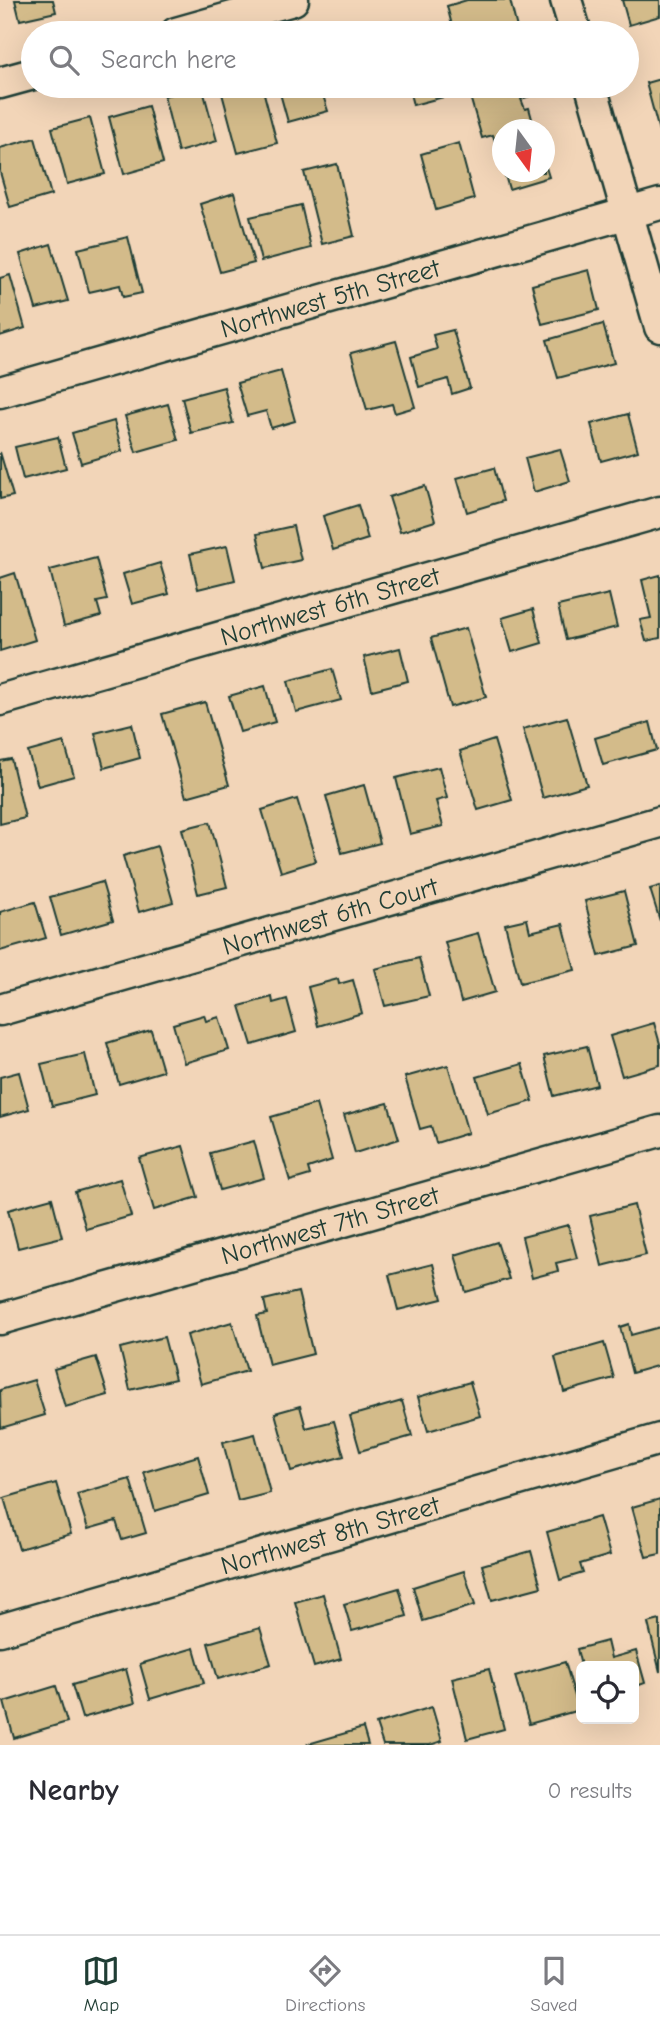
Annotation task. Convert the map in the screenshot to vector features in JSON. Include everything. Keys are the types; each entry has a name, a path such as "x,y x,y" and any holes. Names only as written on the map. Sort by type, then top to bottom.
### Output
{"street":[{"path":"219,21 293,0"},
{"path":"566,0 572,21"},
{"path":"0,83 21,77"},
{"path":"594,98 660,327"},
{"name":"Northwest 5th Street","path":"0,391 660,204"},
{"name":"Northwest 6th Street","path":"0,700 660,512"},
{"name":"Northwest 6th Court","path":"0,1010 660,822"},
{"name":"Northwest 7th Street","path":"0,1319 660,1131"},
{"name":"Northwest 8th Street","path":"0,1630 660,1439"}],"building":[{"path":"15,0 53,0 56,12 20,20"},
{"path":"467,0 510,0 515,21 451,21 447,6"},
{"path":"622,0 660,0 660,16 639,22 628,21"},
{"path":"660,79 660,135 646,83"},
{"path":"164,98 205,98 217,141 178,152"},
{"path":"223,98 265,98 277,143 238,153"},
{"path":"281,98 324,98 328,111 288,122"},
{"path":"411,98 440,98 413,105"},
{"path":"470,98 524,98 521,99 525,109 529,108 532,119 492,119 492,135 482,138"},
{"path":"148,106 163,163 124,174 109,117"},
{"path":"90,118 105,174 67,184 52,128"},
{"path":"35,138 51,195 10,207 0,172 0,148"},
{"path":"459,143 474,199 436,210 421,154"},
{"path":"337,164 354,236 322,244 304,172"},
{"path":"507,182 532,182 509,189"},
{"path":"234,193 254,263 220,272 200,204"},
{"path":"301,205 311,248 261,261 250,217"},
{"path":"128,237 142,293 123,297 120,285 89,292 78,249"},
{"path":"51,244 68,301 36,309 20,254"},
{"path":"589,270 599,310 542,324 532,285"},
{"path":"10,275 25,328 0,336 0,278"},
{"path":"603,324 614,363 558,378 547,340"},
{"path":"453,330 470,388 452,394 448,379 419,387 411,357 437,349 433,335"},
{"path":"396,341 415,407 395,413 392,404 367,410 351,353"},
{"path":"281,371 295,421 271,428 266,411 247,416 237,383"},
{"path":"224,387 233,423 191,433 182,398"},
{"path":"168,404 178,440 136,452 125,416"},
{"path":"628,414 638,451 601,461 591,424"},
{"path":"114,421 122,451 81,463 72,433"},
{"path":"58,437 66,468 23,479 15,447"},
{"path":"560,449 570,481 534,492 525,458"},
{"path":"0,452 13,496 0,499"},
{"path":"494,468 503,501 467,512 457,478"},
{"path":"425,486 435,521 400,532 389,497"},
{"path":"358,505 368,539 333,550 323,516"},
{"path":"293,526 301,560 265,568 257,534"},
{"path":"227,546 235,580 198,589 190,554"},
{"path":"96,558 107,600 97,602 101,616 64,626 50,570"},
{"path":"160,563 169,594 132,604 123,574"},
{"path":"15,573 35,640 0,651 0,578"},
{"path":"660,575 660,638 646,641 640,620 651,618 642,580"},
{"path":"609,594 617,627 566,640 558,606"},
{"path":"533,609 542,643 512,652 502,618"},
{"path":"466,628 486,697 450,707 431,638"},
{"path":"400,648 408,681 372,690 364,657"},
{"path":"332,669 341,700 296,712 288,681"},
{"path":"265,686 275,722 240,732 229,696"},
{"path":"205,702 229,785 186,797 162,714"},
{"path":"567,717 587,785 543,798 523,729"},
{"path":"650,722 657,750 603,765 595,738"},
{"path":"132,724 140,758 104,768 95,733"},
{"path":"494,740 512,800 478,810 460,751"},
{"path":"64,742 74,776 38,786 28,752"},
{"path":"11,759 25,818 0,824 0,761"},
{"path":"439,767 447,798 436,801 443,826 410,834 396,778"},
{"path":"364,785 380,843 342,853 326,796"},
{"path":"297,799 316,861 281,872 262,810"},
{"path":"210,822 227,887 198,894 182,829"},
{"path":"157,846 173,902 139,912 123,856"},
{"path":"102,882 113,920 61,935 50,897"},
{"path":"660,886 660,921 650,889"},
{"path":"624,891 638,946 599,956 585,901"},
{"path":"35,902 46,938 0,951 0,912"},
{"path":"527,919 530,932 563,924 575,970 520,983 505,924"},
{"path":"478,933 495,992 461,1002 445,942"},
{"path":"419,958 429,996 385,1006 375,969"},
{"path":"338,979 339,984 353,980 362,1013 318,1026 308,987"},
{"path":"272,997 273,1003 287,999 296,1032 252,1045 240,1006"},
{"path":"204,1015 206,1021 219,1017 229,1050 184,1063 173,1024"},
{"path":"654,1023 660,1044 660,1065 622,1076 610,1036"},
{"path":"151,1030 163,1071 119,1084 107,1043"},
{"path":"587,1046 597,1085 554,1096 544,1056"},
{"path":"85,1054 95,1095 52,1106 41,1064"},
{"path":"522,1064 533,1101 488,1114 477,1077"},
{"path":"448,1065 468,1133 436,1143 431,1126 420,1129 405,1077"},
{"path":"19,1072 29,1109 0,1117 0,1077"},
{"path":"388,1103 399,1139 355,1153 344,1115"},
{"path":"316,1104 332,1160 308,1168 310,1175 290,1181 271,1117"},
{"path":"254,1141 264,1178 220,1190 210,1153"},
{"path":"183,1146 198,1197 154,1210 139,1158"},
{"path":"120,1179 131,1216 86,1229 75,1192"},
{"path":"52,1198 62,1237 18,1248 8,1210"},
{"path":"634,1205 646,1255 602,1266 590,1216"},
{"path":"568,1225 577,1258 556,1263 558,1271 532,1278 522,1237"},
{"path":"497,1242 509,1279 466,1292 455,1255"},
{"path":"433,1264 442,1299 398,1310 389,1275"},
{"path":"298,1292 313,1354 269,1365 257,1316 267,1314 264,1300"},
{"path":"232,1322 247,1371 201,1384 187,1335"},
{"path":"629,1324 631,1335 660,1327 660,1365 632,1373 620,1327"},
{"path":"164,1337 175,1379 130,1390 120,1348"},
{"path":"604,1343 614,1378 564,1392 555,1357"},
{"path":"96,1357 108,1395 65,1407 54,1369"},
{"path":"34,1380 45,1415 1,1428 0,1390"},
{"path":"470,1382 480,1416 428,1431 418,1397"},
{"path":"402,1401 412,1436 360,1451 350,1416"},
{"path":"300,1406 306,1428 334,1421 344,1456 291,1471 275,1413"},
{"path":"255,1434 270,1493 238,1501 223,1442"},
{"path":"198,1456 209,1495 155,1511 144,1472"},
{"path":"130,1479 146,1533 122,1540 116,1521 88,1529 77,1494"},
{"path":"56,1483 71,1534 19,1549 4,1498"},
{"path":"660,1499 660,1554 646,1557 632,1507"},
{"path":"599,1517 610,1555 580,1564 583,1573 560,1580 547,1532"},
{"path":"531,1551 541,1587 492,1600 482,1565"},
{"path":"464,1571 475,1605 423,1621 413,1587"},
{"path":"399,1588 407,1616 352,1631 344,1604"},
{"path":"323,1594 341,1659 314,1667 295,1602"},
{"path":"660,1620 660,1672 648,1623"},
{"path":"260,1628 271,1664 218,1679 208,1643"},
{"path":"607,1641 611,1658 636,1651 639,1661 580,1661 577,1649"},
{"path":"194,1648 204,1683 150,1699 140,1664"},
{"path":"565,1662 576,1700 576,1711 529,1724 515,1676"},
{"path":"639,1662 645,1683 639,1685"},
{"path":"126,1669 135,1703 82,1718 72,1685"},
{"path":"489,1669 504,1729 467,1739 452,1678"},
{"path":"56,1686 67,1722 14,1738 4,1702"},
{"path":"432,1707 442,1741 430,1745 383,1745 376,1724"},
{"path":"363,1728 368,1745 308,1744"}]}
